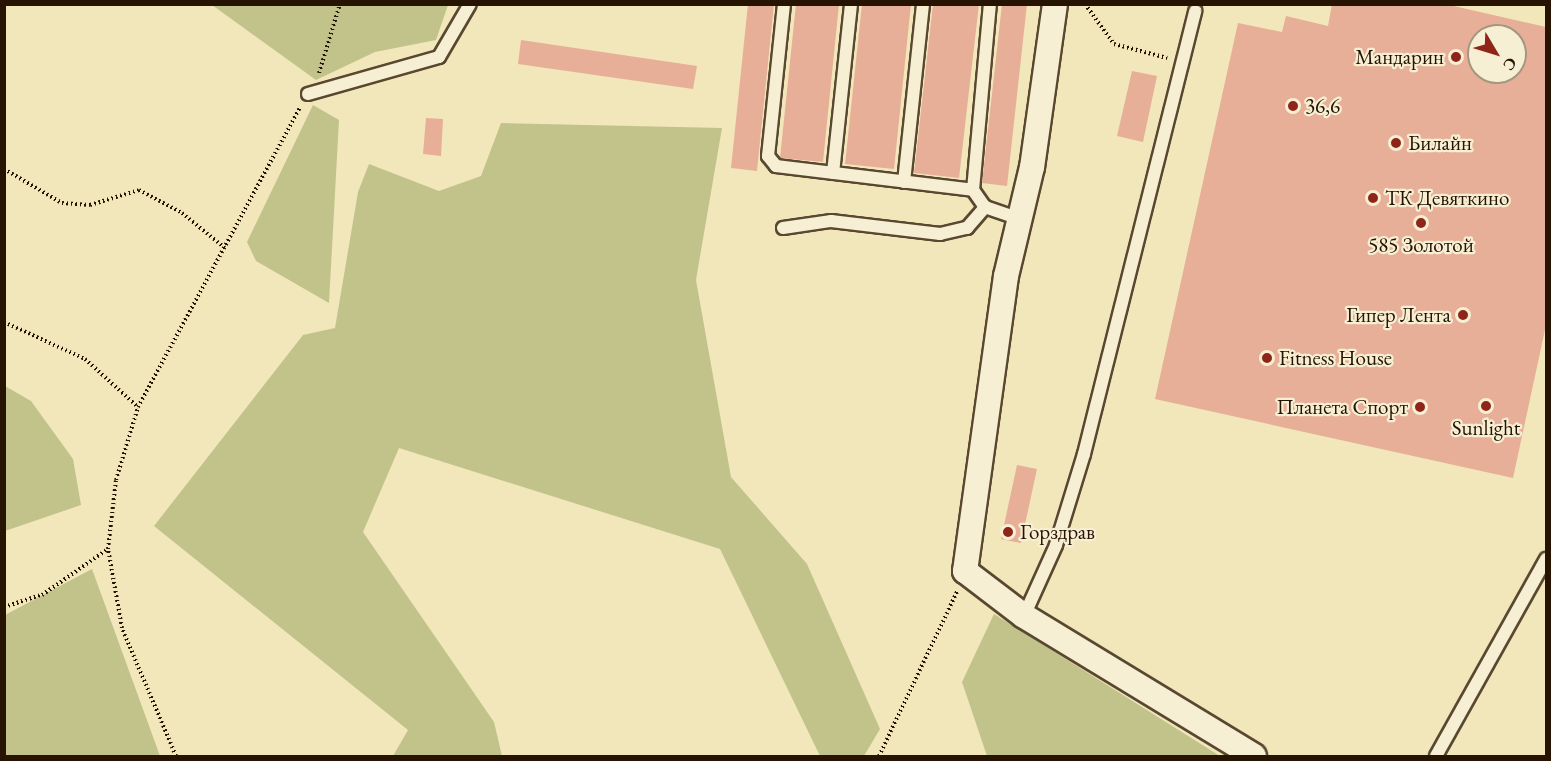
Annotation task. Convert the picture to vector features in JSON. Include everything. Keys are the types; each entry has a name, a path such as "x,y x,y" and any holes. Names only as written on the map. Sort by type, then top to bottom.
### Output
{"street":[{"path":"1055,4 981,437 965,571 1024,616 1254,756"}],"lane":[{"path":"308,94 440,57 470,4"},
{"path":"784,4 768,156 776,166 973,190"},
{"path":"833,173 851,4"},
{"path":"904,182 923,4"},
{"path":"990,4 973,190 985,207 1020,219"},
{"path":"1024,616 1056,545 1084,454 1195,11"},
{"path":"783,228 831,221 940,234 967,228 985,207"},
{"path":"1437,756 1546,559"}],"path":[{"path":"176,756 122,628 108,549 116,480 138,407 308,94 340,4"},
{"path":"1085,4 1114,44 1182,62"},
{"path":"4,170 62,203 90,205 139,190 182,213 225,248"},
{"path":"4,322 85,359 138,407"},
{"path":"4,607 42,595 108,549"},
{"path":"879,756 915,690 965,571"}],"green space":[{"path":"212,5 448,5 436,40 375,52 316,80"},
{"path":"313,105 339,120 329,303 256,261 247,242"},
{"path":"501,123 722,128 696,280 731,477 807,564 880,729 864,756 820,756 720,549 399,448 363,532 494,722 502,756 393,756 408,730 154,526 303,335 335,328 358,192 369,164 439,191 481,176"},
{"path":"5,386 31,401 73,459 81,505 5,531"},
{"path":"92,569 160,756 5,756 5,615"},
{"path":"994,614 1220,756 987,756 962,682"}],"building":[{"path":"748,4 774,4 757,171 731,168"},
{"path":"796,4 839,4 823,162 780,158"},
{"path":"862,4 911,4 894,169 845,164"},
{"path":"933,4 979,4 959,178 914,173"},
{"path":"1002,4 1027,4 1007,186 982,183"},
{"name":"ТК Девяткино","path":"1332,4 1445,4 1546,27 1546,325 1513,478 1155,399 1238,23 1282,32 1286,16 1328,26"},
{"path":"521,40 697,66 693,89 518,64"},
{"path":"1132,71 1157,76 1143,142 1117,136"},
{"path":"426,118 443,119 441,156 423,154"},
{"path":"1017,465 1037,469 1021,543 1001,539"}],"place":[{"name":"Мандарин","path":"1456,57"},
{"name":"36,6","path":"1293,106"},
{"name":"Билайн","path":"1396,143"},
{"name":"ТК Девяткино","path":"1373,198"},
{"name":"585 Золотой","path":"1421,223"},
{"name":"Гипер Лента","path":"1463,315"},
{"name":"Fitness House","path":"1267,358"},
{"name":"Sunlight","path":"1486,406"},
{"name":"Планета Спорт","path":"1420,407"},
{"name":"Горздрав","path":"1008,532"}]}
